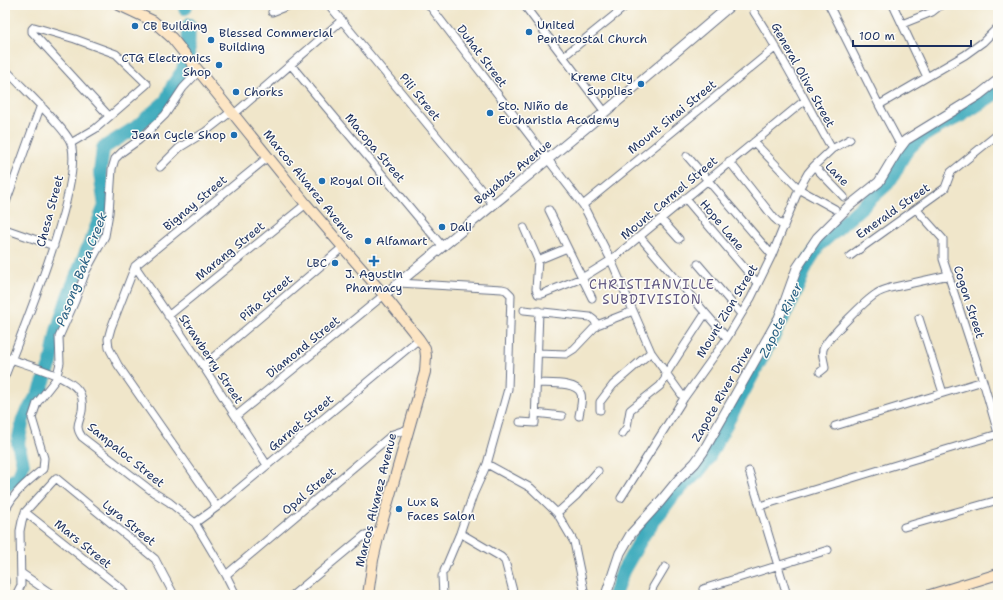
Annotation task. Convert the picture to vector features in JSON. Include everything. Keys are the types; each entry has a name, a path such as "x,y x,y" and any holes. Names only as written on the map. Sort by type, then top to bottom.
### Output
{"main road":[{"name":"Marcos Alvarez Avenue","path":"119,5 153,21 172,38 198,68 306,204 384,295 425,348 426,364 380,530 373,560 368,595"},
{"path":"930,595 998,574"}],"street":[{"path":"272,12 290,5"},
{"name":"Pili Street","path":"329,5 493,204"},
{"name":"Duhat Street","path":"429,5 583,205 611,260 651,352 684,398"},
{"path":"564,56 627,5"},
{"name":"Bayabas Avenue","path":"384,295 605,112 731,5"},
{"path":"830,5 879,105 901,146"},
{"path":"893,5 927,76"},
{"path":"902,24 932,12 941,5"},
{"path":"527,6 605,112"},
{"name":"General Olive Street","path":"754,12 776,47 804,101 832,149"},
{"path":"160,167 179,148 233,112 291,65 342,20"},
{"path":"5,69 41,105 66,134 71,143 95,129 147,84 116,54 75,39 34,27 32,29 32,32 109,116"},
{"path":"879,105 965,55 983,42 998,27"},
{"name":"Mount Sinai Street","path":"583,205 776,47"},
{"name":"Macopa Street","path":"291,65 442,246"},
{"path":"5,511 11,498 43,469 44,458 32,418 37,403 51,387 57,375 60,363 59,337 86,271 105,236 109,213 112,169 115,159 144,136 165,115 198,68"},
{"name":"Zapote River Drive","path":"606,595 620,553 631,534 678,480 695,463 703,452 779,318 797,268 802,259 834,220 879,182 901,146 912,136 979,95 998,80"},
{"name":"Mount Carmel Street","path":"538,260 536,289 538,294 542,294 582,278 611,260 640,237 729,161 804,101"},
{"path":"5,205 41,105"},
{"name":"Emerald Street","path":"850,256 945,188 951,172 998,134"},
{"name":"Mount Zion Street","path":"621,498 684,398 741,314 772,255 806,177 814,166 832,149 850,139"},
{"path":"754,142 800,189 835,209"},
{"name":"Chesa Street","path":"5,376 8,358 54,246 70,183 72,162 71,143"},
{"name":"Hope Lane","path":"686,156 772,255"},
{"name":"Bignay Street","path":"135,266 268,157"},
{"path":"729,161 774,218 784,227"},
{"name":"Lane","path":"814,166 844,197"},
{"name":"Hope Lane","path":"686,198 758,284"},
{"name":"Marang Street","path":"168,316 306,204"},
{"name":"Cogon Street","path":"916,209 943,239 942,254 983,381 998,434"},
{"path":"549,210 592,298"},
{"path":"661,218 679,239"},
{"path":"524,228 538,260 567,248"},
{"path":"5,229 54,246"},
{"path":"640,237 726,338"},
{"name":"Piña Street","path":"203,366 343,247"},
{"path":"698,264 741,314"},
{"path":"135,266 111,328 108,339 109,348 118,364 217,507"},
{"name":"Strawberry Street","path":"135,266 203,366 267,465"},
{"path":"820,372 825,368 822,356 824,347 843,325 872,296 890,288 949,275"},
{"path":"399,283 502,289 506,290 511,295 508,389 487,464 473,495 443,573 443,595"},
{"name":"Diamond Street","path":"236,416 384,295"},
{"path":"524,310 590,317 597,325"},
{"path":"520,422 535,423 539,311"},
{"path":"538,353 566,354 574,349 597,325 633,311"},
{"path":"622,434 628,424 630,410 660,386 665,379 666,374 705,314"},
{"path":"919,318 943,393"},
{"name":"Garnet Street","path":"195,523 217,507 419,339"},
{"path":"600,410 600,402 613,385 651,352"},
{"name":"Sampaloc Street","path":"8,358 57,375 79,390 82,397 82,412 78,427 82,436 195,523"},
{"path":"835,426 983,381"},
{"path":"537,383 568,385 578,389 581,397 579,416"},
{"path":"536,413 562,416"},
{"name":"Opal Street","path":"226,575 393,434 408,429"},
{"path":"760,506 998,434"},
{"path":"487,464 531,488 557,513 574,542 585,595"},
{"path":"557,513 576,496 598,471"},
{"path":"749,471 787,595"},
{"name":"Lyra Street","path":"25,512 56,478 155,559 174,595"},
{"path":"904,527 998,500"},
{"path":"16,595 21,585 20,531 25,512"},
{"name":"Mars Street","path":"25,512 122,589 125,595"},
{"path":"195,523 226,575 236,595"},
{"path":"293,595 364,536 380,530"},
{"path":"460,532 501,557 507,566 514,595"},
{"path":"703,589 778,567 828,550"},
{"path":"651,595 653,587 665,567"},
{"path":"20,573 53,595"}],"waterway":[{"name":"Pasong Baka Creek","path":"5,486 19,477 23,464 18,443 23,419 41,389 51,363 57,331 68,297 105,206 100,173 103,148 135,128 166,101 173,85 182,72 188,57 189,25"},
{"name":"Zapote River","path":"614,595 623,571 644,534 675,493 698,472 707,460 790,305 807,264 819,245 887,184 906,151 915,142 960,116 998,90"}],"place":[{"name":"CB Building","path":"135,26"},
{"name":"United Pentecostal Church","path":"529,32"},
{"name":"Blessed Commercial Building","path":"211,40"},
{"name":"CTG Electronics Shop","path":"219,65"},
{"name":"Kreme City Supplies","path":"641,84"},
{"name":"Chorks","path":"236,92"},
{"name":"Sto. Niño de Eucharistia Academy","path":"490,113"},
{"name":"Jean Cycle Shop","path":"234,135"},
{"name":"Royal Oil","path":"322,181"},
{"name":"Dali","path":"442,227"},
{"name":"Alfamart","path":"368,241"},
{"name":"J. Agustin Pharmacy","path":"374,261"},
{"name":"LBC","path":"335,263"},
{"name":"Lux & Faces Salon","path":"399,509"}],"district":[{"name":"CHRISTIANVILLE SUBDIVISION","path":"652,292"}]}
